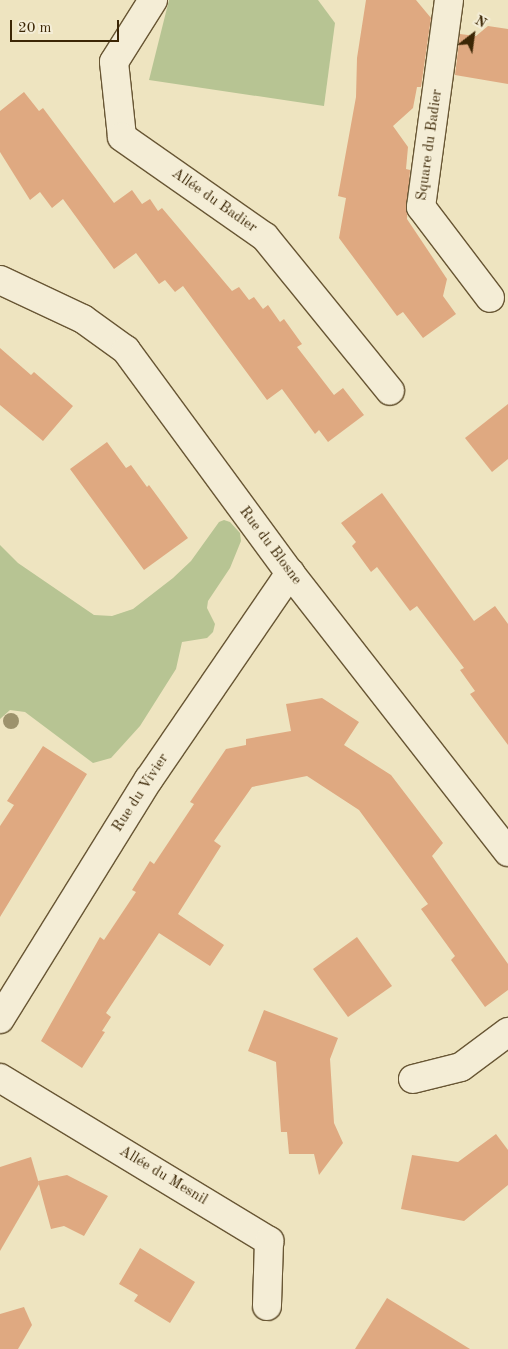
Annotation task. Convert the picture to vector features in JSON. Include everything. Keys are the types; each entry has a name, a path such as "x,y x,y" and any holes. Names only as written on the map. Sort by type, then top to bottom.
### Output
{"street":[{"name":"Allée du Badier","path":"153,0 114,62 122,137 266,237 390,391"},
{"name":"Square du Badier","path":"450,0 421,207 490,298"},
{"name":"Rue du Blosne","path":"0,280 83,319 126,350 290,573 508,852"},
{"name":"Rue du Vivier","path":"0,1019 149,779 290,573"},
{"path":"413,1079 460,1067 508,1032"},
{"name":"Allée du Mesnil","path":"0,1078 269,1241 267,1306"}],"green space":[{"path":"169,0 318,0 335,23 324,106 149,80"},
{"path":"224,520 230,522 240,533 241,541 230,568 208,601 207,608 215,624 213,632 207,638 182,642 176,669 140,726 111,758 93,763 25,712 10,710 0,719 0,545 18,563 94,615 112,616 133,609 173,578 191,561 219,522"}],"building":[{"path":"366,0 416,0 431,18 421,87 417,87 413,108 393,126 408,147 406,169 410,170 407,219 447,279 443,296 456,314 423,338 403,312 397,316 339,238 346,198 338,196 356,97 357,58"},
{"path":"488,26 508,29 508,84 455,75 460,34 476,36"},
{"path":"24,92 39,111 43,108 114,203 132,190 142,204 150,199 158,211 162,208 232,291 239,287 249,300 254,297 263,309 268,305 280,322 284,319 302,344 297,347 334,395 343,388 364,415 328,442 319,430 315,434 282,389 267,400 183,286 175,292 165,280 159,284 136,253 114,269 63,199 52,208 40,192 30,200 0,152 0,111"},
{"path":"0,348 31,375 34,372 73,406 43,441 0,405"},
{"path":"508,404 508,459 492,472 465,438"},
{"path":"107,442 126,468 131,465 147,487 149,485 188,538 144,570 70,469"},
{"path":"382,493 474,621 495,606 508,624 508,745 470,694 475,691 460,670 464,668 417,606 410,611 377,567 371,572 352,546 356,542 341,523"},
{"path":"322,698 359,722 344,745 391,775 443,843 432,856 508,964 508,990 485,1007 451,960 455,956 421,909 428,904 359,810 307,776 252,787 214,841 221,846 178,914 224,945 210,966 159,933 106,1013 111,1017 102,1031 105,1032 82,1068 41,1041 100,937 104,940 136,892 132,890 150,861 154,864 194,804 190,802 226,749 246,745 246,739 291,731 286,704"},
{"path":"43,746 87,774 0,917 0,826 14,805 7,801"},
{"path":"357,937 392,986 348,1017 313,969"},
{"path":"264,1010 338,1038 330,1059 334,1123 343,1143 319,1175 314,1154 289,1154 287,1132 281,1132 276,1062 248,1051"},
{"path":"496,1134 508,1150 508,1185 464,1221 401,1209 412,1155 458,1162"},
{"path":"31,1157 39,1184 0,1251 0,1167"},
{"path":"67,1175 108,1196 84,1236 64,1226 51,1229 38,1181"},
{"path":"140,1248 195,1282 170,1323 134,1301 138,1295 119,1284"},
{"path":"387,1298 470,1349 355,1349"},
{"path":"24,1307 32,1325 18,1349 0,1349 0,1314"}]}
